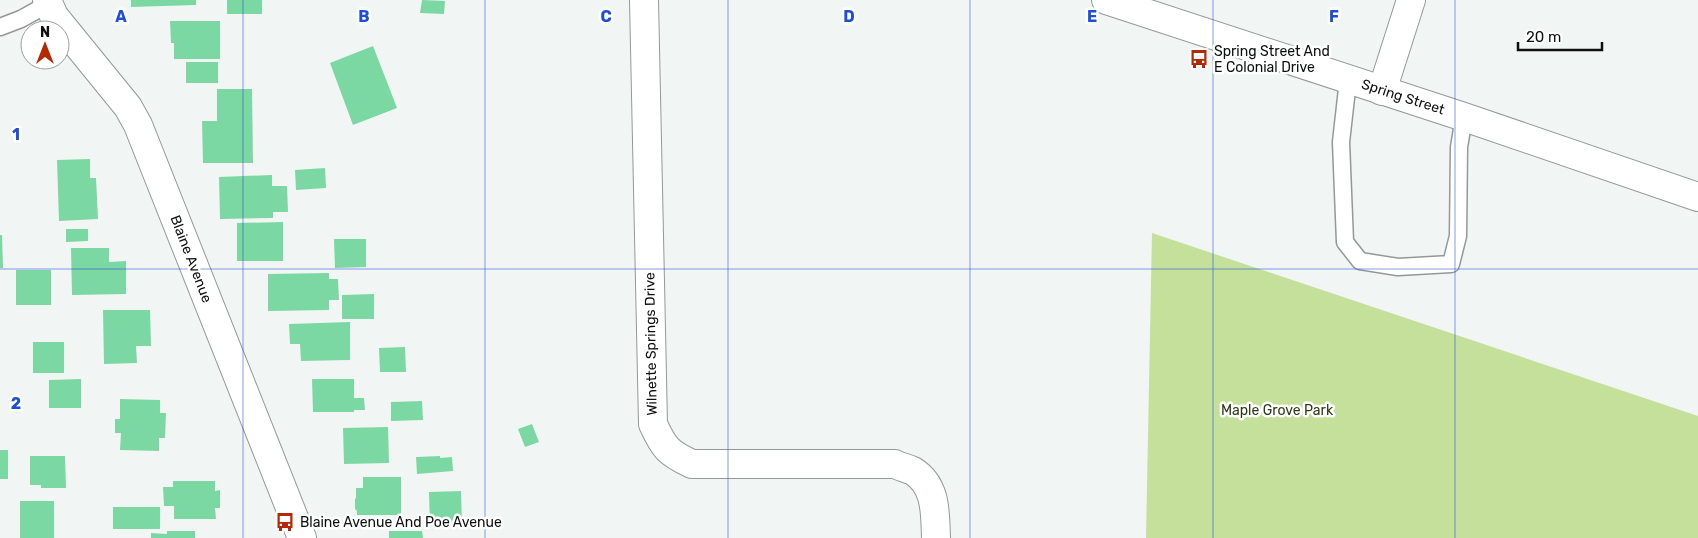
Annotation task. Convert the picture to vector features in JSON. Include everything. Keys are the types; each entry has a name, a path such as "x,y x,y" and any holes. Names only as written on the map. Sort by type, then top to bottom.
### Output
{"street":[{"name":"Wilnette Springs Drive","path":"644,0 653,424 661,443 675,456 692,464 894,464 913,472 927,485 935,504 936,538"},
{"name":"Spring Street","path":"1106,0 1464,117 1698,197"},
{"path":"1382,91 1411,0"},
{"name":"Blaine Avenue","path":"47,2 54,16 128,107 138,125 302,538"}],"lane":[{"path":"0,27 21,19 47,2"},
{"path":"1348,80 1341,142 1345,242 1360,261 1398,267 1450,264 1458,236 1459,147 1464,117"}],"green space":[{"name":"Maple Grove Park","path":"1152,233 1698,416 1698,538 1146,538"}],"building":[{"path":"131,0 196,0 196,5 131,7"},
{"path":"227,0 262,0 262,14 227,14"},
{"path":"422,0 445,1 444,14 420,13"},
{"path":"170,21 220,21 220,59 174,59 174,43 171,43"},
{"path":"373,46 397,108 353,125 330,63"},
{"path":"186,62 218,62 218,83 186,83"},
{"path":"217,89 252,89 253,163 203,163 202,121 217,121"},
{"path":"90,159 90,178 96,178 98,219 59,221 57,160"},
{"path":"325,168 326,188 296,190 295,170"},
{"path":"272,175 272,186 287,186 288,212 273,212 273,218 220,219 219,177"},
{"path":"283,222 283,261 237,261 237,223"},
{"path":"66,229 88,229 88,241 66,242"},
{"path":"0,235 2,235 3,268 0,268"},
{"path":"334,239 366,239 366,267 335,268"},
{"path":"71,248 109,248 109,262 126,261 126,294 72,295"},
{"path":"16,270 51,270 51,305 16,305"},
{"path":"329,273 329,279 338,279 339,300 329,300 329,310 268,311 268,274"},
{"path":"374,294 374,319 342,319 342,295"},
{"path":"103,310 150,310 151,346 136,346 137,363 104,364"},
{"path":"350,322 350,360 301,361 300,344 290,344 289,324"},
{"path":"33,342 64,342 64,373 33,373"},
{"path":"405,347 406,372 380,372 379,348"},
{"path":"81,379 81,408 49,408 49,380"},
{"path":"312,379 354,379 354,398 364,398 365,410 354,410 354,412 313,412"},
{"path":"120,399 160,400 160,413 166,413 165,438 159,438 159,451 120,450 121,433 115,433 115,419 120,419"},
{"path":"422,401 423,420 391,421 391,402"},
{"path":"532,424 539,442 525,447 518,429"},
{"path":"388,427 389,463 344,464 343,428"},
{"path":"0,450 8,450 8,479 0,479"},
{"path":"30,456 65,456 66,488 41,488 41,485 30,485"},
{"path":"440,456 440,458 452,457 453,471 417,474 416,457"},
{"path":"363,477 401,477 401,515 357,515 355,509 356,488 363,488"},
{"path":"173,481 215,481 215,491 220,490 220,508 215,508 216,519 174,519 174,506 164,506 163,487 173,487"},
{"path":"461,491 462,525 430,526 429,492"},
{"path":"20,501 54,501 54,538 20,538"},
{"path":"113,507 160,507 160,529 113,529"},
{"path":"167,531 195,531 195,538 151,538 151,533 167,534"},
{"path":"389,531 422,531 423,538 389,538"}],"place":[{"name":"Spring Street And E Colonial Drive","path":"1199,59"},
{"name":"Blaine Avenue And Poe Avenue","path":"285,522"}]}
